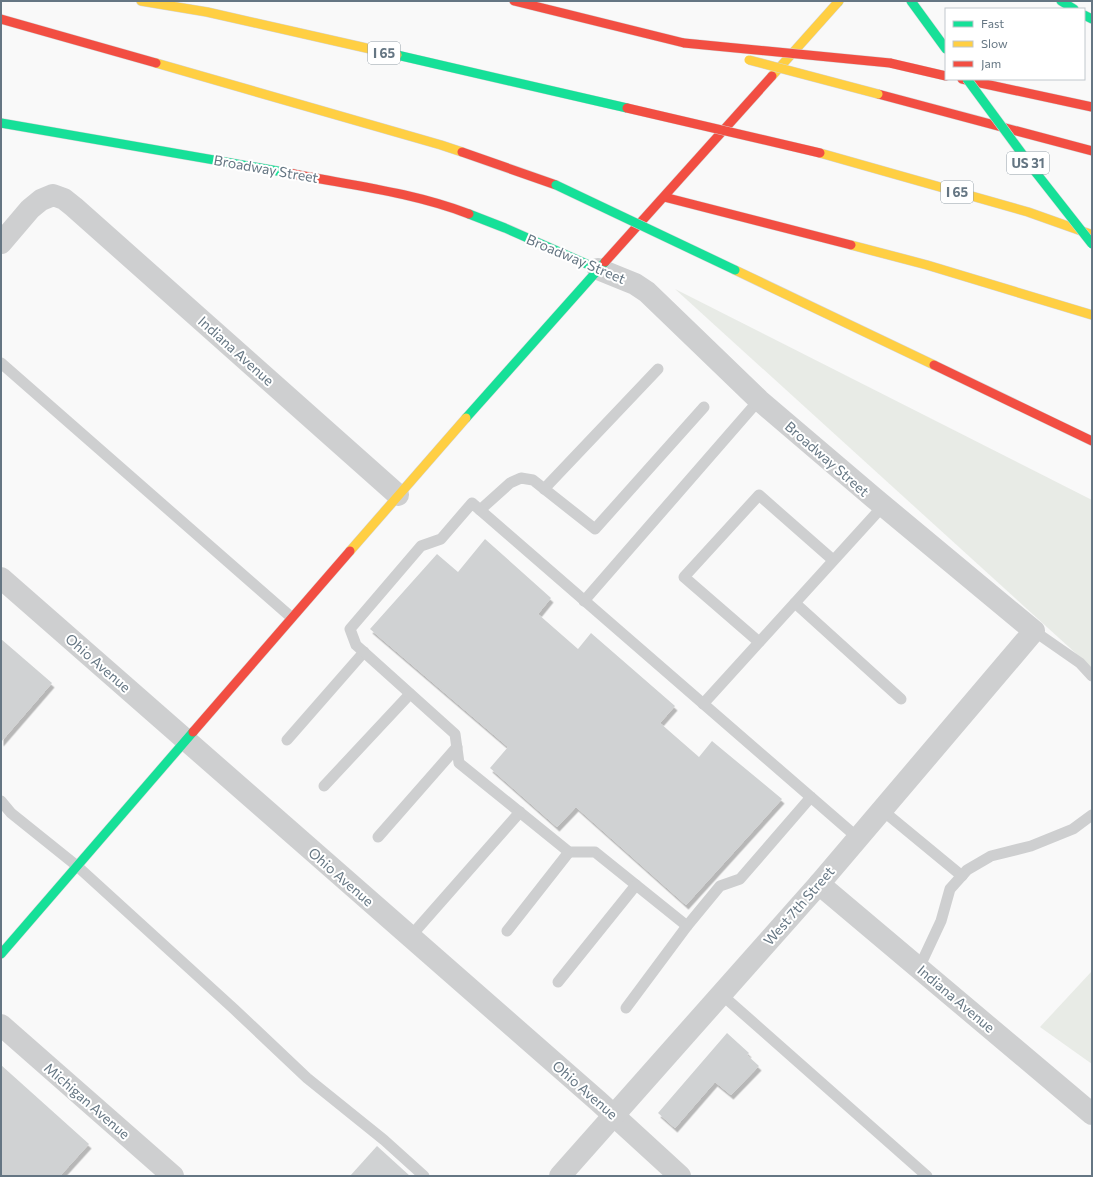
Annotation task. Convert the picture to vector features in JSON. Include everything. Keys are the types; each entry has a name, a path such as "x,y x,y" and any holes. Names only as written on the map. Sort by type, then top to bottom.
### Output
{"main road":[{"name":"I 65","path":"141,1 207,12 820,153 1028,212 1092,235"},
{"path":"514,1 684,43 1092,151"},
{"path":"1,954 398,495 838,1"},
{"path":"910,1 945,49"},
{"path":"1061,1 1072,8"},
{"path":"1,19 441,145 556,185 1092,441"},
{"path":"684,43 890,64 945,76"},
{"path":"967,80 1092,107"},
{"name":"US 31","path":"969,80 1037,174 1092,244"},
{"name":"Broadway Street","path":"1,123 290,173 382,191 445,206 505,228 598,269"},
{"path":"664,196 927,265 1092,315"}],"street":[{"name":"Indiana Avenue","path":"1,243 30,209 40,200 53,195 64,199 398,495"},
{"name":"Broadway Street","path":"598,269 635,284 647,292 759,400 883,506 1034,631"},
{"name":"Ohio Avenue","path":"1,578 613,1115 680,1176"},
{"name":"West 7th Street","path":"560,1176 819,884 1034,631"},
{"name":"Indiana Avenue","path":"819,884 1092,1114"},
{"name":"Michigan Avenue","path":"1,1025 173,1176"}],"lane":[{"path":"1,363 291,617"},
{"path":"544,489 658,369"},
{"path":"584,601 759,400"},
{"path":"480,510 510,483 521,478 533,480 595,529 704,407"},
{"path":"759,642 684,577 760,495 833,560"},
{"path":"686,926 595,852 569,852 459,763 455,734 356,645 350,629 421,546 441,540 472,503 858,838"},
{"path":"703,704 883,506"},
{"path":"795,603 901,699"},
{"path":"1034,631 1080,663 1092,676"},
{"path":"287,740 364,652"},
{"path":"324,786 410,694"},
{"path":"378,837 457,747"},
{"path":"626,1008 686,926 720,886 740,879 811,797"},
{"path":"1,801 12,813 77,866 234,1009 306,1078 384,1140 424,1176"},
{"path":"882,810 962,876"},
{"path":"410,937 520,812"},
{"path":"919,968 941,921 950,889 967,870 991,856 1038,843 1073,829 1092,815"},
{"path":"507,932 569,852"},
{"path":"558,982 636,885"},
{"path":"721,994 927,1176"}],"shaded area":[{"path":"675,289 1092,500 1092,668"},
{"path":"1092,971 1092,1064 1040,1027"}],"building":[{"path":"485,539 551,598 538,614 578,649 591,633 675,706 660,723 699,757 712,741 782,799 686,905 576,807 557,827 490,768 508,747 370,629 437,554 458,572"},
{"path":"1,639 52,683 1,742"},
{"path":"727,1033 749,1053 747,1055 759,1066 731,1095 715,1082 675,1128 658,1113"},
{"path":"1,1065 89,1144 60,1176 1,1176"},
{"path":"377,1146 410,1176 350,1176"}],"traffic: fast":[{"path":"911,1 945,48"},
{"path":"1061,1 1072,8"},
{"path":"1085,16 1092,19"},
{"path":"397,55 627,108"},
{"path":"968,80 1037,174 1092,244"},
{"path":"1,123 289,173"},
{"path":"556,185 735,270"},
{"path":"469,214 505,228 598,269"},
{"path":"466,418 605,262"},
{"path":"1,954 193,732"}],"traffic: slow":[{"path":"141,1 207,12 397,55"},
{"path":"772,76 839,1"},
{"path":"749,60 878,94"},
{"path":"156,63 462,152"},
{"path":"820,153 1028,212 1090,234"},
{"path":"851,245 927,265 1092,315"},
{"path":"735,270 934,365"},
{"path":"350,551 466,418"}],"traffic: jam":[{"path":"514,1 684,43"},
{"path":"1,19 156,63"},
{"path":"684,43 890,63"},
{"path":"890,63 945,76"},
{"path":"605,262 772,76"},
{"path":"967,80 1092,107"},
{"path":"878,94 1092,151"},
{"path":"627,108 820,153"},
{"path":"462,152 556,185"},
{"path":"289,173 425,200 469,214"},
{"path":"664,197 851,245"},
{"path":"934,365 1092,441"},
{"path":"193,732 350,551"}]}
